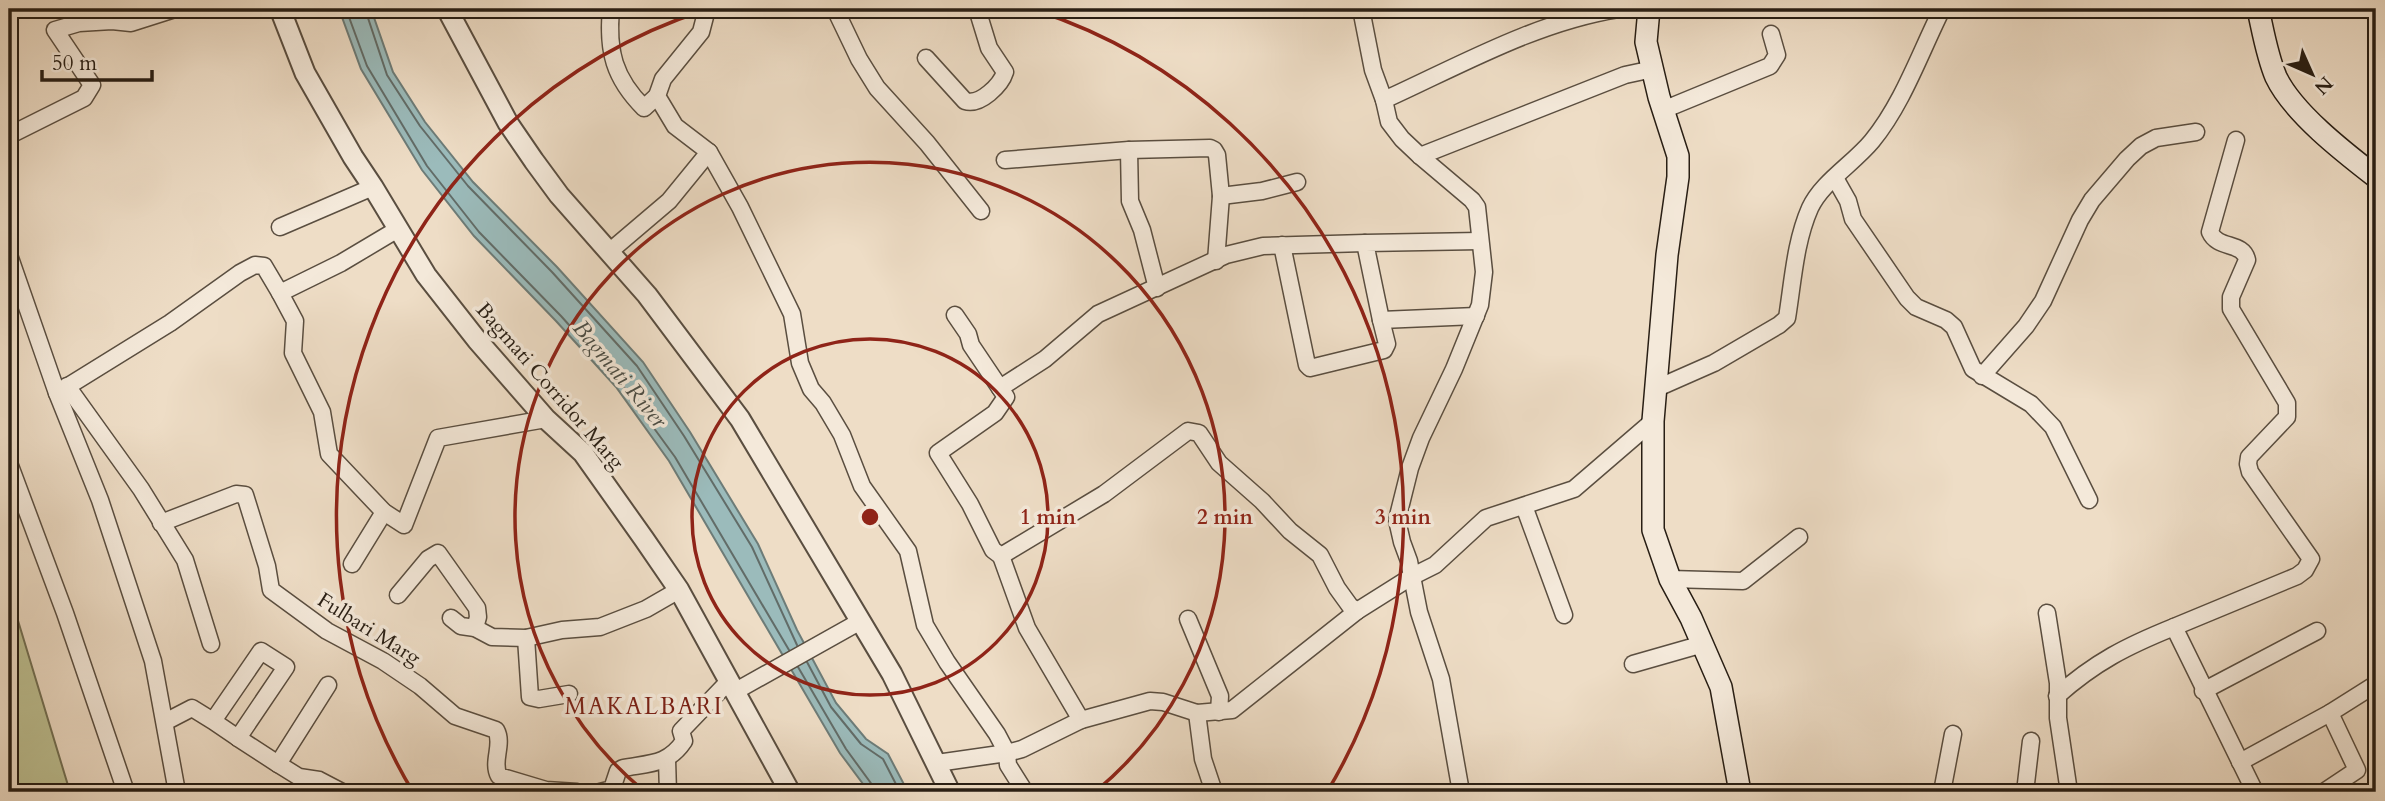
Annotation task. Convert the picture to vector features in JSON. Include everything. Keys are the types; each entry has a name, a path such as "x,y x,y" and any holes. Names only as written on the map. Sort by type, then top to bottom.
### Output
{"main road":[{"path":"1649,9 1646,42 1678,156 1655,389 1653,530 1670,579 1721,687 1740,792"},
{"path":"2258,9 2271,63 2288,96 2298,109 2376,177"}],"street":[{"path":"9,132 14,133 67,108 84,98 92,85 55,30 79,23 131,23 175,9"},
{"name":"Bagmati Corridor Marg","path":"280,9 305,74 353,158 426,275 477,340 546,419 583,453 679,590 790,792"},
{"path":"447,9 508,123 559,195 647,295 740,419 892,674 950,792"},
{"path":"611,9 609,31 614,63 626,90 644,108 657,96 663,79 701,32 707,9"},
{"path":"835,9 859,59 877,88 981,211"},
{"path":"926,58 965,101 978,101 1002,81 1005,72 989,48 977,9"},
{"path":"1362,9 1373,70 1389,122 1402,139 1472,200 1477,208 1484,272 1476,316 1421,438 1397,520 1409,561 1419,612 1441,678 1461,792"},
{"path":"1384,100 1528,34 1584,14 1618,9"},
{"path":"1655,389 1714,363 1787,318 1800,233 1819,192 1848,167 1873,140 1891,112 1942,9"},
{"path":"1663,110 1770,66 1777,55 1771,34"},
{"path":"1420,156 1625,75 1653,69"},
{"path":"657,96 675,126 709,152 729,183 792,314 800,363 811,389 823,403 842,435 862,486 908,551 925,625 1007,753 1008,765 1024,792"},
{"path":"1982,376 2043,301 2080,220 2092,200 2127,159 2141,146 2156,138 2196,132"},
{"path":"2057,696 2083,673 2124,647 2297,576 2311,559 2250,472 2248,464 2249,457 2287,416 2287,403 2231,309 2231,297 2247,260 2246,253 2218,243 2210,232 2236,140"},
{"path":"1005,160 1129,149 1210,148 1217,155 1221,196 1216,261"},
{"path":"1129,149 1130,201 1142,230 1157,288"},
{"path":"609,252 668,201 709,152"},
{"path":"1835,178 1848,201 1853,219 1907,298 1916,307 1946,320 1954,327 1969,363 1982,376 2031,404 2053,427 2089,500"},
{"path":"1221,196 1262,191 1297,182"},
{"path":"280,227 373,187"},
{"path":"280,293 341,263 398,229"},
{"path":"1000,388 1045,359 1098,314 1226,255 1263,246 1480,241"},
{"path":"1282,245 1307,365 1310,368 1384,350 1387,344 1365,243"},
{"path":"9,255 62,390 153,661 177,792"},
{"path":"62,390 170,323 255,265 264,266 295,321 293,353 322,412 329,454 384,512 404,524 438,438 546,419"},
{"path":"955,315 968,334 971,345 1006,397 995,413 938,453 970,504 993,550 1001,556 1027,628 1081,720"},
{"path":"1381,320 1476,316"},
{"path":"62,390 141,489 185,560 211,644"},
{"path":"937,763 1022,749 1081,720 1150,702 1163,702 1197,713 1232,710 1357,611 1435,565 1486,518 1574,489 1653,421"},
{"path":"1001,556 1104,494 1188,431 1199,433 1219,463 1262,501 1290,531 1320,555 1336,588 1357,611"},
{"path":"9,463 65,613 126,792"},
{"name":"Fulbari Marg","path":"161,523 236,494 245,495 267,566 271,590 327,631 383,661 411,680 455,716 496,730 499,735 495,770 508,786 577,792"},
{"path":"1524,506 1564,615"},
{"path":"352,564 384,512"},
{"path":"1670,579 1743,581 1799,537"},
{"path":"398,595 428,559 438,552 477,608 475,628"},
{"path":"451,618 461,626 475,628 492,637 526,638 562,630 600,627 646,609 679,590"},
{"path":"2046,613 2058,683 2058,718 2069,792"},
{"path":"1188,619 1220,696 1219,712"},
{"path":"600,792 612,789 618,771 623,768 667,760 684,743 681,731 731,686 765,674 859,622"},
{"path":"2174,627 2203,691 2255,792"},
{"path":"2203,691 2317,631"},
{"path":"526,638 530,697 539,699 569,694"},
{"path":"1633,664 1703,644"},
{"path":"213,721 261,651 286,667 238,738"},
{"path":"2240,762 2330,713 2376,684"},
{"path":"278,764 328,685"},
{"path":"165,722 191,708 299,777 318,780 342,792"},
{"path":"1197,713 1203,760 1214,792"},
{"path":"2324,792 2357,770 2330,713"},
{"path":"1942,792 1952,734"},
{"path":"2025,792 2031,741"},
{"path":"667,760 667,792"}],"green space":[{"path":"9,591 70,792 9,792"}],"water":[{"name":"Bagmati River","path":"339,9 371,9 393,72 425,122 473,182 557,267 643,362 690,432 758,544 797,630 836,703 866,739 888,754 908,792 869,792 840,753 669,461 616,387 474,236 422,170 361,69"}],"district":[{"name":"MAKALBARI","path":"644,706"}]}
